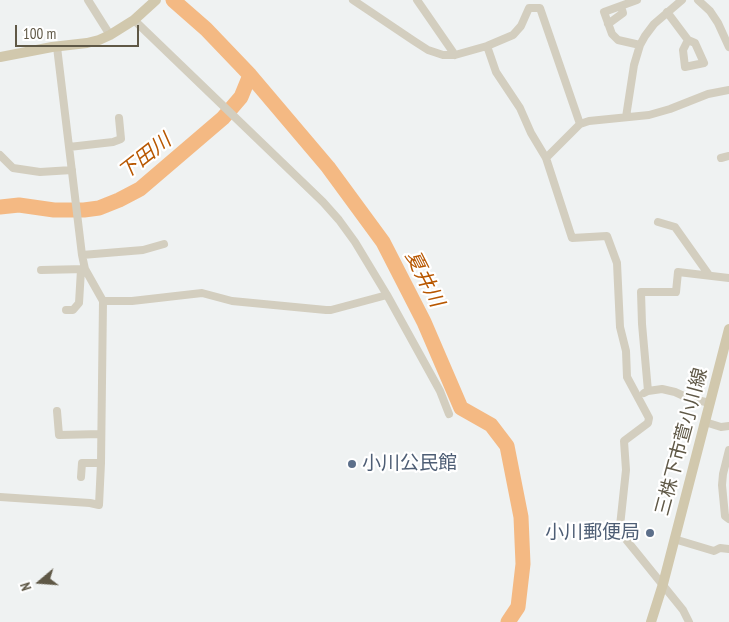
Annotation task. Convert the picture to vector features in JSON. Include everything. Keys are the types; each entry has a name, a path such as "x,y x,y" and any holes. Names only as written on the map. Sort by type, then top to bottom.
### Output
{"main road":[{"path":"0,57 87,43 110,35 136,18 156,0"},
{"name":"三株下市萱小川線","path":"651,622 663,584 729,329"}],"street":[{"path":"88,0 110,35"},
{"path":"353,0 428,50 443,55 455,55 487,46 513,35 521,26 529,8 540,8 580,124"},
{"path":"417,0 455,55"},
{"path":"637,0 604,12 612,34 618,40 640,46"},
{"path":"626,117 634,65 640,46 654,24 682,0"},
{"path":"698,0 718,22 729,47"},
{"path":"608,24 623,13 621,6"},
{"path":"668,12 688,40"},
{"path":"136,18 339,220 387,294 440,391 449,414"},
{"path":"487,46 496,72 520,108 531,133 546,158 572,238 607,236 618,263 620,327 626,351 627,377 649,418 648,423 624,441 626,470 620,526 624,537 683,610 689,622"},
{"path":"58,47 83,270 80,303 73,310 66,310"},
{"path":"546,158 580,124 588,121 649,115 708,94 729,90"},
{"path":"69,147 113,142 121,139 119,118"},
{"path":"0,155 13,168 40,172 72,170"},
{"path":"721,158 729,156"},
{"path":"658,222 675,227 710,275"},
{"path":"82,255 143,250 164,244"},
{"path":"41,270 83,270"},
{"path":"0,497 99,505 103,301 83,270"},
{"path":"648,391 641,292 676,292 678,272 729,278"},
{"path":"103,301 132,301 202,293 232,301 331,310 387,294"},
{"path":"638,396 648,391 662,389 710,403"},
{"path":"57,411 59,435 101,434"},
{"path":"705,422 721,427 729,426"},
{"path":"729,450 722,485 725,516 729,520"},
{"path":"81,477 82,463 101,463"},
{"path":"674,539 714,551 720,548 729,549"}],"waterway":[{"name":"夏井川","path":"173,0 206,29 250,75 328,167 383,242 424,322 461,408 491,425 507,446 521,517 523,564 518,607 508,622"},
{"name":"下田川","path":"0,207 19,205 54,210 84,210 99,208 140,189 223,118 241,97 250,75"}],"place":[{"name":"小川公民館","path":"352,464"},
{"name":"小川郵便局","path":"650,533"}]}
